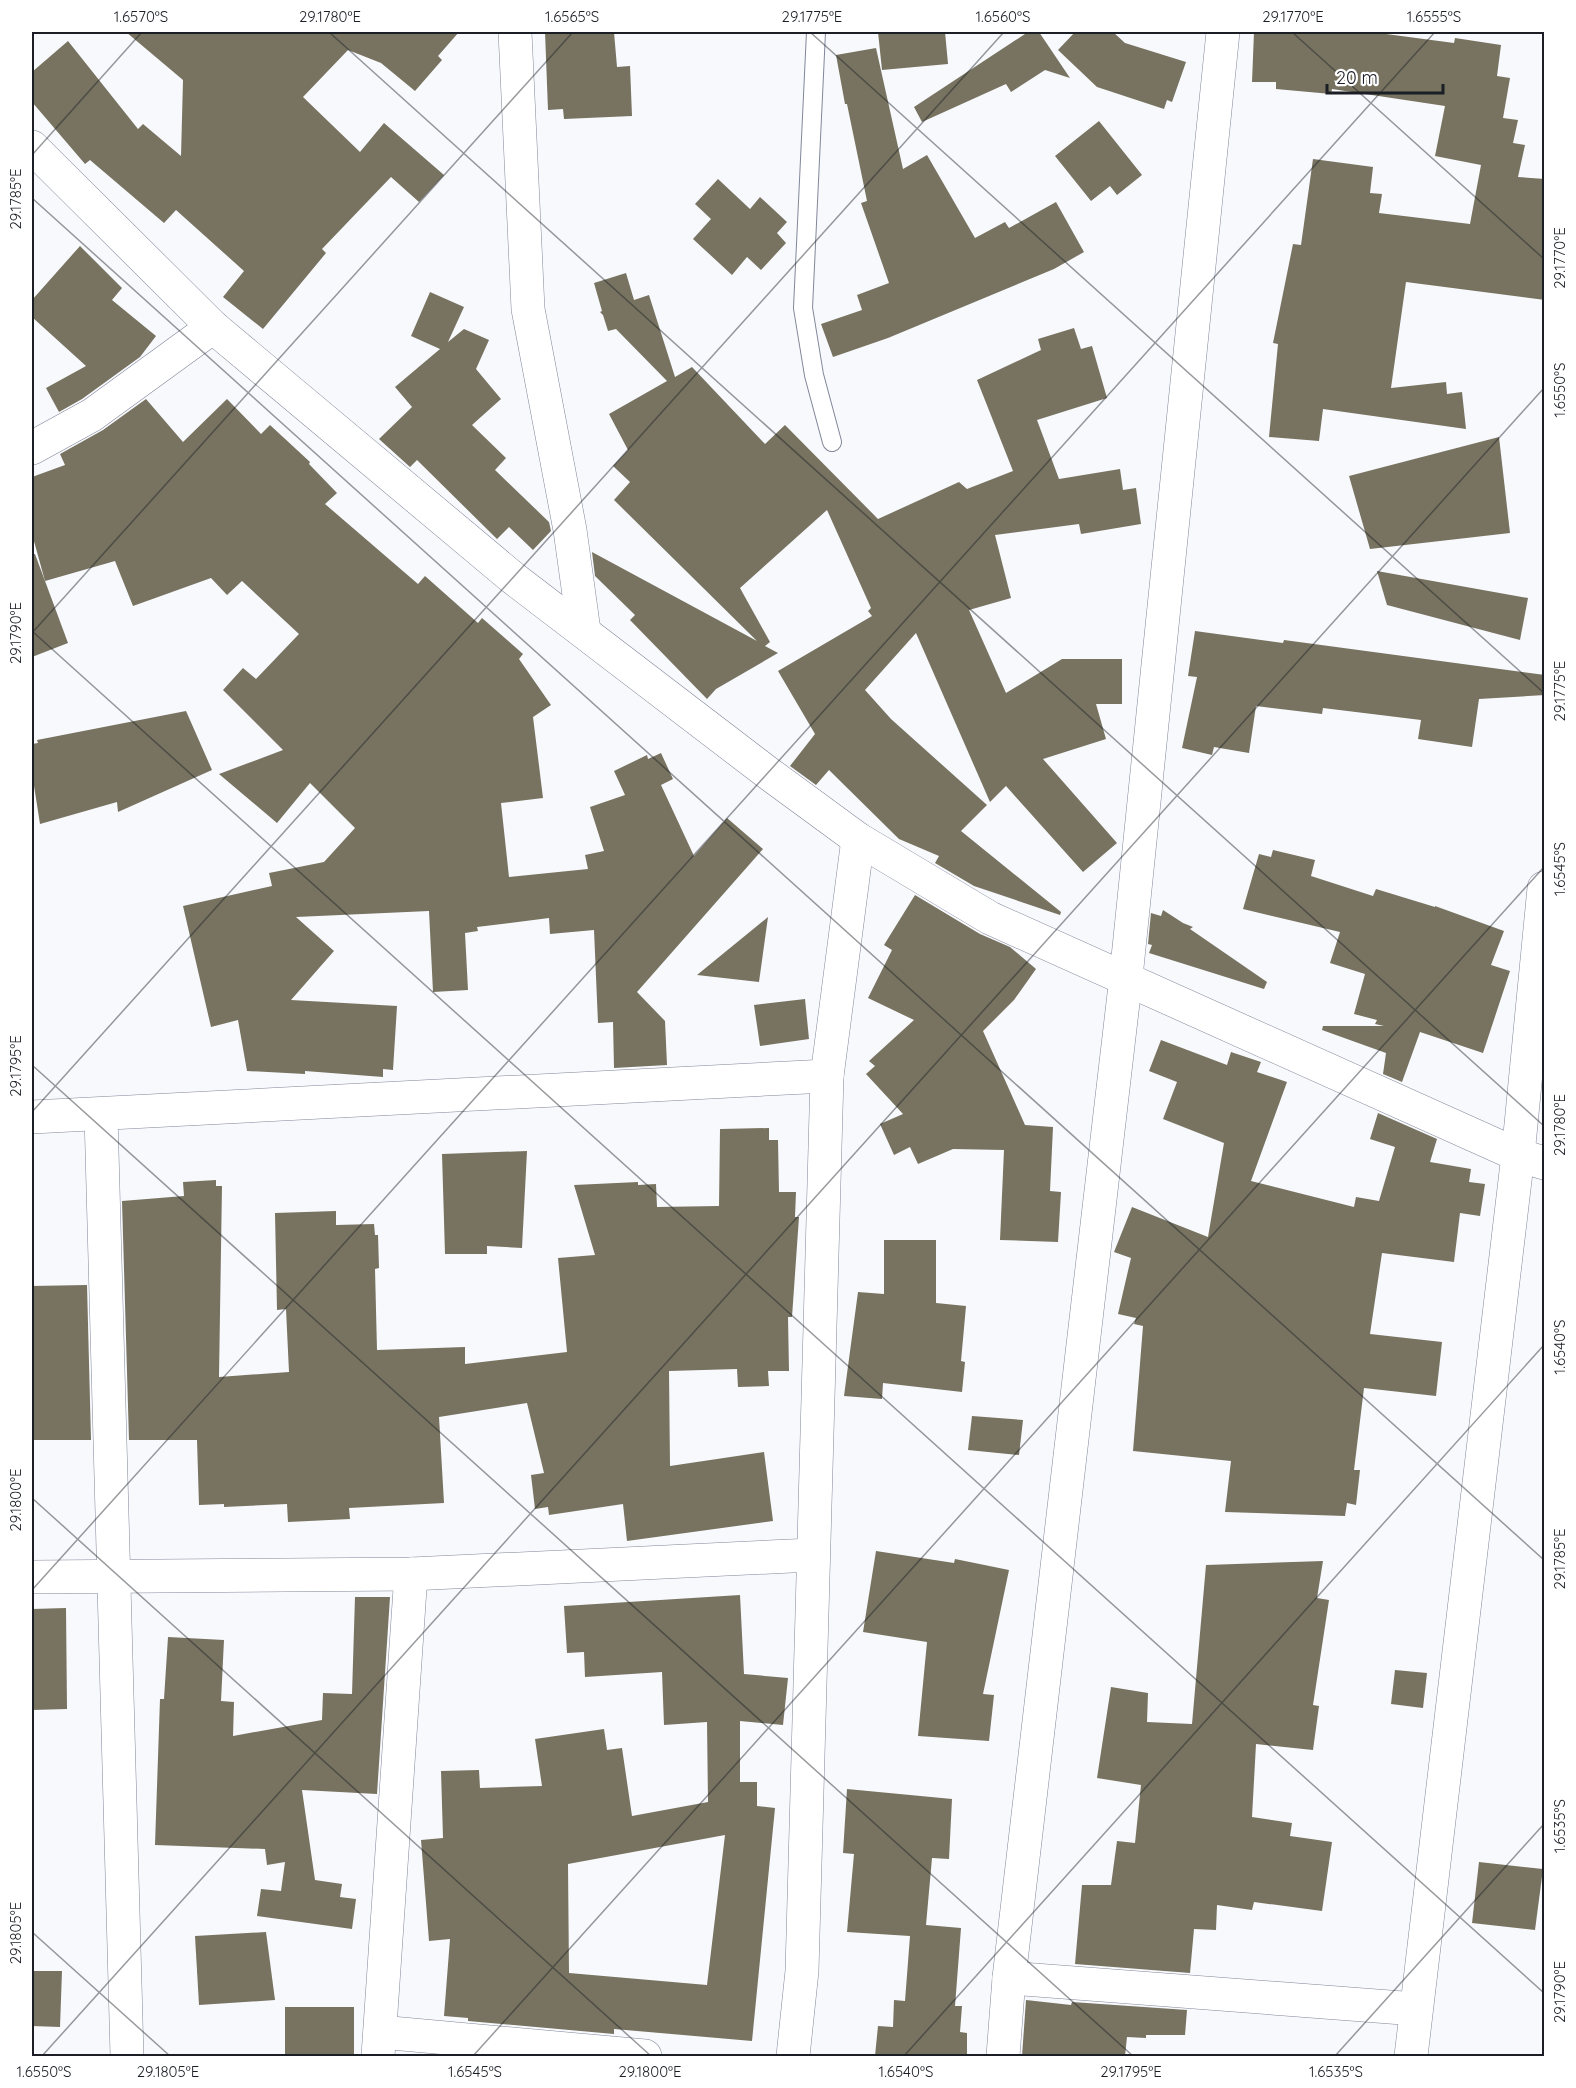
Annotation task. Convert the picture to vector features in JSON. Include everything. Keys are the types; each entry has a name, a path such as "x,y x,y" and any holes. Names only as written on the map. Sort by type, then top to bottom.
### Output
{"street":[{"path":"515,32 528,309 570,530 584,631"},
{"path":"1003,2056 1009,1978 1126,977 1223,32"},
{"path":"32,147 213,327 504,570 768,773 858,839 990,918 1531,1159"},
{"path":"32,448 92,415 213,327"},
{"path":"793,2056 802,1971 827,1076 858,839"},
{"path":"1411,2056 1531,1159 1545,888"},
{"path":"32,1117 827,1076"},
{"path":"101,1115 127,2056"},
{"path":"32,1577 411,1574 812,1556"},
{"path":"411,1574 379,2044 645,2056"},
{"path":"1009,1978 1416,2009"}],"lane":[{"path":"816,32 803,308 814,375 832,442"}],"building":[{"path":"126,32 459,32 438,56 442,60 415,91 381,63 348,50 303,97 360,152 384,123 444,175 419,202 391,177 322,249 326,253 263,329 223,297 244,271 176,210 164,223 90,160 85,164 32,102 32,72 68,41 138,129 143,124 181,156 183,80"},
{"path":"545,32 614,32 617,67 630,66 632,116 564,119 563,109 548,110"},
{"path":"878,32 945,32 948,64 882,70"},
{"path":"1028,32 1039,32 1070,78 1045,70 1011,92 1006,84 922,122 914,107"},
{"path":"1075,32 1113,32 1125,43 1186,62 1172,102 1167,100 1164,109 1097,87 1058,50"},
{"path":"1254,32 1371,32 1454,43 1455,38 1501,45 1497,76 1510,78 1503,118 1518,120 1513,143 1525,145 1518,177 1545,179 1545,300 1406,282 1391,388 1446,382 1447,394 1462,392 1466,429 1323,409 1319,441 1269,437 1278,344 1273,343 1293,244 1301,245 1313,159 1373,167 1370,193 1382,194 1379,213 1470,224 1481,165 1435,156 1445,106 1332,89 1331,94 1276,89 1276,82 1252,82"},
{"path":"876,48 903,169 927,155 975,238 1005,222 1009,228 1056,202 1084,252 1054,269 888,338 833,357 821,324 862,310 857,295 889,283 861,203 867,201 836,55"},
{"path":"1099,121 1142,175 1117,195 1110,186 1091,201 1055,156"},
{"path":"718,179 750,209 760,197 787,222 777,233 786,243 761,270 747,257 732,275 693,239 711,219 695,204"},
{"path":"80,246 122,288 112,300 156,336 140,357 82,399 59,412 46,388 86,366 32,317 32,300"},
{"path":"626,273 634,300 649,295 675,377 692,367 765,444 785,425 878,519 959,482 967,489 1013,471 977,380 1041,350 1038,339 1074,328 1081,349 1092,346 1107,398 1037,420 1059,479 1120,469 1123,490 1136,488 1141,524 1081,534 1079,524 995,535 1011,598 969,610 1006,693 1062,659 1122,659 1122,704 1096,704 1106,739 1043,759 1117,843 1083,872 1006,786 990,802 916,633 865,690 891,719 987,805 961,831 1061,912 1060,915 974,886 935,863 939,856 899,839 829,770 816,785 790,766 815,734 778,671 872,616 868,611 871,608 827,510 740,588 770,642 765,646 778,653 716,689 707,699 630,620 635,615 595,576 592,552 757,641 614,500 630,482 613,466 628,450 609,414 667,381 616,329 608,331 600,312 602,311 594,283"},
{"path":"430,292 464,307 448,342 464,329 489,340 476,369 501,399 472,425 506,458 495,470 549,522 551,531 533,550 509,527 497,539 417,460 410,467 379,439 412,407 395,387 440,349 411,336"},
{"path":"146,399 183,442 227,399 261,434 270,425 310,462 309,464 337,493 325,504 418,584 425,576 478,623 482,618 523,654 519,659 551,705 533,717 543,798 501,803 509,877 588,869 585,855 604,851 590,807 625,795 614,771 647,755 648,759 661,753 673,779 661,785 694,856 727,818 763,849 637,992 665,1021 667,1065 614,1068 613,1022 598,1023 594,930 550,934 549,918 477,927 478,931 465,933 468,990 433,992 429,911 296,917 334,951 291,1000 397,1006 393,1070 383,1069 383,1077 305,1071 305,1074 247,1071 238,1020 211,1027 183,906 272,886 269,873 324,862 355,828 310,783 277,823 219,774 283,750 223,690 243,668 256,679 299,634 242,581 227,595 211,578 133,606 115,561 45,581 32,534 32,477 65,465 60,454 103,430"},
{"path":"1499,437 1510,533 1370,549 1349,476"},
{"path":"32,554 35,554 68,643 32,657"},
{"path":"1377,571 1528,598 1520,640 1387,605"},
{"path":"1195,631 1283,643 1284,640 1545,675 1545,695 1479,699 1472,747 1418,739 1421,720 1323,708 1322,714 1256,706 1249,753 1214,747 1212,755 1182,748 1197,677 1188,676"},
{"path":"186,711 212,770 118,812 117,802 40,824 32,773 32,744 38,743 37,740"},
{"path":"1273,850 1315,860 1311,876 1373,896 1376,889 1435,906 1504,931 1491,965 1510,971 1483,1053 1420,1032 1402,1082 1383,1074 1386,1053 1322,1030 1323,1026 1384,1026 1375,1024 1377,1020 1354,1014 1365,974 1330,963 1340,932 1243,909 1259,854 1271,857"},
{"path":"915,895 980,934 1010,947 1036,969 1014,1000 983,1031 1025,1125 1053,1127 1050,1191 1061,1192 1058,1242 1000,1240 1004,1150 953,1149 918,1164 910,1147 894,1155 880,1124 903,1114 866,1074 875,1066 869,1061 914,1020 868,998 892,950 884,945"},
{"path":"1163,910 1193,927 1190,929 1267,982 1264,989 1149,953 1152,945 1148,944 1151,913 1161,916"},
{"path":"768,917 759,982 697,975"},
{"path":"805,999 809,1039 760,1046 754,1005"},
{"path":"1161,1040 1227,1065 1231,1052 1261,1062 1257,1072 1287,1082 1251,1181 1354,1207 1356,1197 1379,1201 1395,1147 1370,1139 1378,1113 1437,1139 1430,1162 1471,1169 1469,1182 1485,1184 1480,1216 1460,1213 1454,1262 1382,1253 1370,1334 1442,1342 1436,1396 1364,1388 1354,1470 1360,1470 1356,1505 1347,1503 1345,1516 1225,1512 1231,1461 1133,1451 1143,1326 1134,1324 1136,1318 1118,1314 1131,1258 1114,1252 1132,1207 1208,1237 1224,1143 1163,1119 1177,1082 1149,1071"},
{"path":"769,1128 769,1140 778,1140 779,1192 796,1192 795,1217 799,1217 792,1317 788,1317 789,1371 768,1371 769,1386 738,1387 737,1369 669,1371 670,1466 764,1452 773,1521 627,1541 623,1504 549,1515 548,1507 535,1509 531,1475 544,1473 527,1403 439,1417 444,1503 349,1508 350,1519 288,1522 287,1504 224,1507 224,1504 199,1505 197,1440 129,1440 122,1201 184,1196 183,1182 216,1180 216,1186 222,1186 219,1377 289,1372 286,1309 277,1310 275,1213 336,1211 336,1225 374,1224 375,1235 378,1235 379,1268 375,1269 377,1350 465,1347 465,1364 567,1352 558,1258 595,1255 574,1185 638,1182 638,1185 656,1184 657,1207 719,1206 720,1129"},
{"path":"527,1151 522,1248 487,1246 487,1254 445,1254 442,1154"},
{"path":"884,1240 936,1240 936,1303 966,1306 961,1361 965,1362 962,1392 883,1383 882,1399 844,1396 858,1292 884,1294"},
{"path":"87,1285 91,1440 32,1440 32,1286"},
{"path":"972,1416 1023,1420 1019,1455 968,1450"},
{"path":"876,1551 954,1563 955,1559 1009,1570 983,1694 994,1695 989,1741 918,1736 927,1642 863,1632"},
{"path":"1323,1561 1317,1598 1329,1600 1313,1705 1319,1706 1313,1750 1256,1744 1252,1817 1292,1823 1290,1836 1332,1842 1322,1911 1254,1902 1252,1910 1217,1905 1216,1930 1194,1929 1190,1973 1075,1964 1082,1885 1111,1885 1117,1841 1135,1843 1141,1785 1097,1778 1111,1687 1148,1693 1147,1722 1192,1724 1206,1565"},
{"path":"740,1595 744,1674 788,1678 783,1725 740,1721 740,1782 757,1782 757,1806 775,1808 752,2041 614,2029 614,2034 468,2021 468,2018 444,2016 450,1939 429,1941 421,1840 443,1838 441,1771 479,1770 480,1788 542,1786 535,1739 604,1729 607,1750 622,1748 632,1816 708,1802 707,1722 664,1725 662,1672 585,1677 584,1652 567,1653 564,1606","holes":["725,1835 707,1985 569,1973 568,1864"]},
{"path":"355,1597 390,1597 377,1794 302,1790 315,1880 342,1884 340,1897 356,1899 352,1929 257,1916 261,1889 281,1891 285,1862 267,1865 265,1849 155,1845 160,1699 164,1699 168,1637 224,1640 221,1701 234,1702 233,1736 322,1720 323,1693 352,1694"},
{"path":"66,1608 67,1709 32,1710 32,1609"},
{"path":"1395,1670 1427,1673 1423,1708 1391,1704"},
{"path":"847,1789 952,1799 949,1859 932,1858 926,1925 961,1928 955,2006 962,2006 960,2032 967,2033 967,2056 875,2056 878,2026 893,2027 894,2000 905,2001 910,1936 847,1932 854,1854 843,1853"},
{"path":"1479,1862 1543,1869 1535,1930 1472,1923"},
{"path":"266,1932 275,2000 199,2005 195,1936"},
{"path":"32,1971 62,1971 60,2027 32,2026"},
{"path":"1026,2000 1071,2005 1072,2002 1187,2010 1185,2035 1127,2037 1125,2056 1022,2056"},
{"path":"285,2007 354,2007 354,2056 285,2056"}]}
